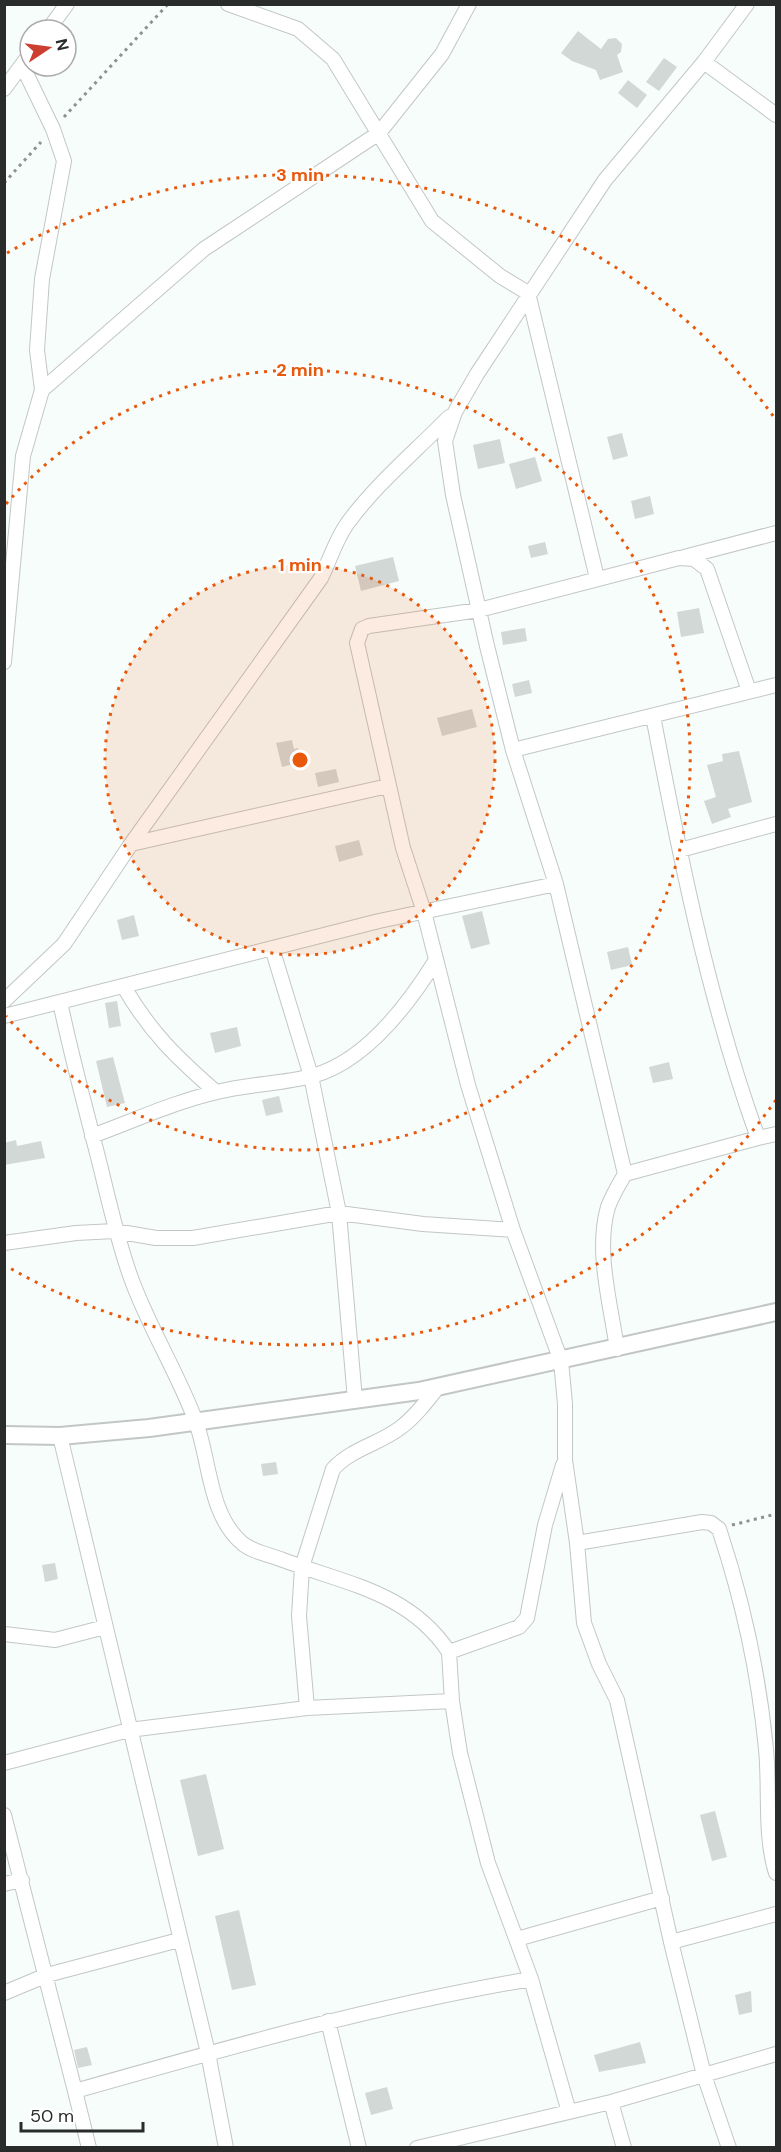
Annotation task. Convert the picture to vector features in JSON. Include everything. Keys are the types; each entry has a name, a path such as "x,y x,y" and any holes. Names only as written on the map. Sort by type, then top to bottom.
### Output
{"street":[{"path":"228,4 298,29 333,59 432,221 500,276 528,293 597,578"},
{"path":"42,390 204,249 379,133 442,54 469,4"},
{"path":"617,1349 604,1231 608,1206 625,1174 556,884 513,750 479,610 446,453 447,428 528,293 605,180 704,62 747,4"},
{"path":"704,62 777,115"},
{"path":"4,89 18,71"},
{"path":"4,662 23,456 42,390 37,350 42,279 64,161 33,78"},
{"path":"4,1001 64,944 130,844 321,578 335,544 347,524 379,487 455,412"},
{"path":"729,2148 704,2075 670,1942 618,1700 599,1664 584,1623 577,1543 565,1460 565,1404 561,1361 513,1230 468,1085 424,912 403,848 357,643 362,629 369,626 479,610 777,533"},
{"path":"679,558 694,559 707,569 749,691"},
{"path":"513,750 777,685"},
{"path":"653,716 680,850 723,1034 758,1138"},
{"path":"130,844 388,786"},
{"path":"680,850 777,824"},
{"path":"4,1016 379,921 556,884"},
{"path":"272,948 311,1076 339,1213 356,1400"},
{"path":"92,1136 216,1092 311,1076 338,1066 387,1027 417,991 436,960"},
{"path":"123,987 140,1014 172,1054 216,1092"},
{"path":"60,1002 115,1231 157,1341 196,1422 221,1514 230,1532 244,1545 302,1567 347,1580 381,1595 423,1620 449,1652 452,1701 460,1753 488,1863 531,1979 569,2112"},
{"path":"625,1174 777,1134"},
{"path":"4,1243 76,1233 115,1231 156,1239 193,1238 339,1213 423,1224 513,1230"},
{"path":"4,1435 60,1436 196,1422 438,1387 777,1312"},
{"path":"307,1708 300,1616 302,1567 333,1469 342,1460 400,1428 418,1412 438,1387"},
{"path":"60,1436 129,1730 145,1786 179,1940 208,2053 226,2148"},
{"path":"449,1652 519,1627 527,1618 545,1525 565,1460"},
{"path":"577,1543 702,1522 711,1523 719,1528 743,1619 772,1770 769,1818 777,1873"},
{"path":"4,1634 55,1640 105,1627"},
{"path":"4,1763 129,1730 307,1708 452,1701"},
{"path":"4,1815 47,1975 89,2148"},
{"path":"4,1884 22,1880"},
{"path":"516,1939 662,1898"},
{"path":"670,1942 777,1914"},
{"path":"4,1993 47,1975 179,1940"},
{"path":"75,2091 328,2021 457,1991 531,1979"},
{"path":"328,2021 359,2148"},
{"path":"417,2148 611,2102 777,2054"},
{"path":"611,2102 624,2148"}],"path":[{"path":"4,183 168,4"},
{"path":"719,1528 777,1514"}],"building":[{"path":"578,31 601,49 608,39 616,38 622,44 621,52 617,55 623,72 600,80 596,70 572,61 561,53"},
{"path":"664,58 677,67 659,91 646,82"},
{"path":"628,80 647,95 637,108 618,93"},
{"path":"622,433 628,456 613,460 607,437"},
{"path":"500,439 505,463 478,469 473,445"},
{"path":"535,457 542,481 516,489 509,464"},
{"path":"650,496 654,514 635,519 631,501"},
{"path":"545,542 548,554 531,558 528,546"},
{"path":"393,557 399,581 361,591 355,566"},
{"path":"699,608 704,633 681,637 677,612"},
{"path":"525,628 527,641 503,645 501,632"},
{"path":"529,680 532,693 515,697 512,684"},
{"path":"472,709 477,727 442,736 437,718"},
{"path":"292,740 294,749 298,748 302,762 282,767 276,743"},
{"path":"739,751 752,802 728,809 731,817 712,824 704,801 716,797 707,765 723,761 722,754"},
{"path":"336,769 339,782 318,787 315,773"},
{"path":"359,840 363,855 339,862 335,846"},
{"path":"482,911 490,944 471,949 462,916"},
{"path":"134,915 139,936 122,940 117,920"},
{"path":"628,947 632,965 611,970 607,952"},
{"path":"117,1001 121,1026 109,1028 105,1003"},
{"path":"237,1027 241,1046 215,1053 210,1033"},
{"path":"113,1057 125,1103 107,1107 96,1061"},
{"path":"669,1062 673,1079 653,1083 649,1067"},
{"path":"279,1096 283,1112 266,1116 262,1100"},
{"path":"16,1140 17,1146 41,1141 45,1158 4,1165 4,1143"},
{"path":"276,1462 278,1474 263,1476 261,1464"},
{"path":"55,1563 58,1579 45,1582 42,1565"},
{"path":"206,1774 224,1849 198,1856 180,1780"},
{"path":"715,1811 727,1857 712,1861 700,1815"},
{"path":"239,1910 256,1985 232,1990 215,1916"},
{"path":"751,1991 752,2012 739,2015 735,1995"},
{"path":"640,2042 646,2063 599,2072 594,2055"},
{"path":"87,2047 92,2065 78,2068 74,2050"},
{"path":"387,2087 393,2109 371,2115 365,2093"}]}
